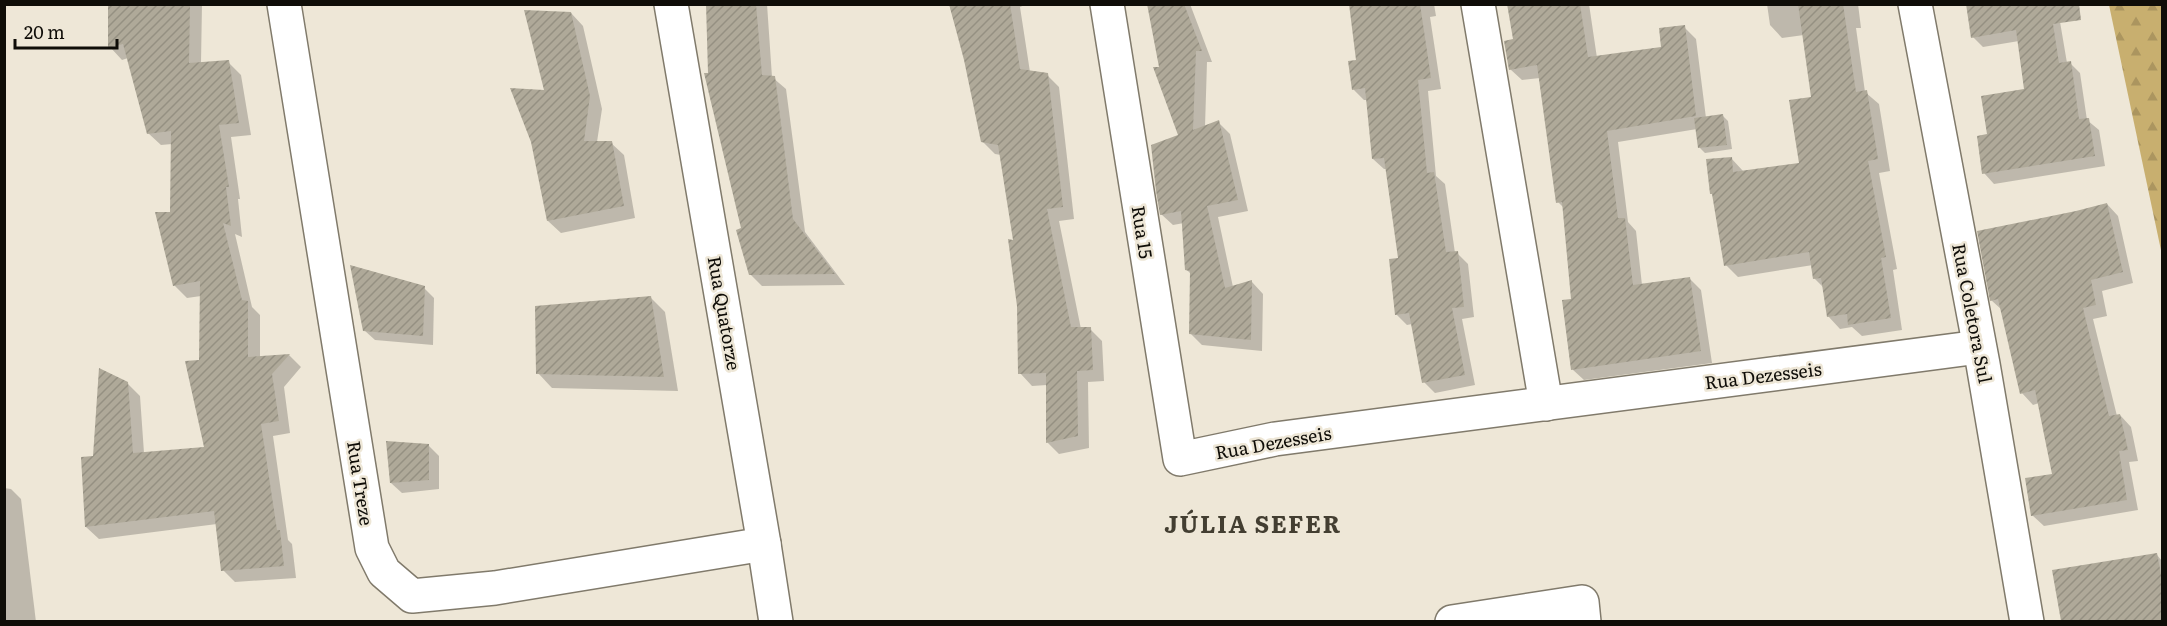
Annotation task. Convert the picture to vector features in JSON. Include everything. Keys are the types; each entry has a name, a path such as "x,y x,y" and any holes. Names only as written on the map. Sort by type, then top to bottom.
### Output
{"street":[{"name":"Rua Treze","path":"284,4 372,548 384,572 412,596 495,588 764,544"},
{"name":"Rua Quatorze","path":"671,4 776,621"},
{"name":"Rua 15","path":"1107,4 1180,459"},
{"path":"1478,4 1546,404"},
{"name":"Rua Coletora Sul","path":"1915,4 1980,347 2027,621"},
{"name":"Rua Dezesseis","path":"1180,459 1275,439 1980,347"},
{"path":"1452,621 1583,612"}],"green space":[{"path":"2109,5 2162,5 2162,255"}],"building":[{"path":"108,4 190,4 189,63 229,60 239,123 219,125 229,187 226,187 231,226 223,223 242,300 248,301 248,357 290,354 272,374 279,421 261,424 277,530 280,530 284,566 221,571 214,511 85,527 81,457 93,456 99,368 128,382 133,453 204,447 185,361 199,360 200,281 173,286 155,212 170,212 171,131 147,134 123,44 108,48"},
{"path":"706,4 756,4 762,75 775,76 793,219 835,274 749,275 736,230 741,228 704,73 708,73"},
{"path":"949,4 1010,4 1020,69 1048,73 1063,207 1047,209 1071,327 1091,327 1093,370 1077,371 1078,436 1046,443 1046,373 1018,374 1017,306 1008,239 1013,240 998,145 981,142 964,60"},
{"path":"1147,4 1184,4 1202,51 1196,51 1193,130 1219,120 1238,200 1207,206 1225,288 1252,280 1251,340 1189,334 1190,271 1185,270 1181,211 1160,215 1156,191 1151,145 1178,135 1153,67 1159,67"},
{"path":"1349,4 1420,4 1431,78 1418,80 1427,173 1434,172 1446,252 1458,251 1464,307 1452,308 1465,375 1422,383 1409,313 1395,315 1389,259 1398,258 1384,158 1372,159 1365,88 1352,90 1348,61 1356,60"},
{"path":"1507,4 1580,4 1588,57 1661,47 1659,28 1685,25 1696,116 1607,131 1618,218 1625,218 1633,285 1690,277 1701,351 1571,370 1562,300 1571,299 1562,202 1556,203 1537,65 1509,70 1504,41 1513,39"},
{"path":"1798,4 1843,4 1856,92 1867,90 1878,159 1868,161 1886,257 1881,258 1891,318 1848,325 1847,314 1827,317 1821,278 1813,279 1809,252 1724,266 1712,194 1710,194 1706,159 1732,157 1733,172 1799,163 1789,100 1811,97"},
{"path":"1966,4 2079,4 2081,20 2053,24 2059,63 2071,61 2079,119 2089,118 2095,156 1982,174 1977,136 1987,134 1981,96 2024,89 2016,30 1971,38"},
{"path":"524,10 571,12 590,96 584,141 612,141 624,206 547,221 531,142 510,88 544,90"},
{"path":"1723,114 1727,145 1698,148 1694,118"},
{"path":"2107,203 2123,272 2091,280 2096,305 2083,308 2109,416 2120,414 2128,450 2119,451 2127,500 2031,516 2025,478 2052,474 2035,390 2020,394 1998,299 1990,301 1977,231"},
{"path":"350,265 425,286 423,336 363,331"},
{"path":"651,296 664,377 536,374 535,306"},
{"path":"386,441 429,444 429,480 390,483"},
{"path":"2157,553 2163,585 2163,621 2061,621 2052,570"}],"district":[{"name":"JÚLIA SEFER","path":"1253,522"}]}
